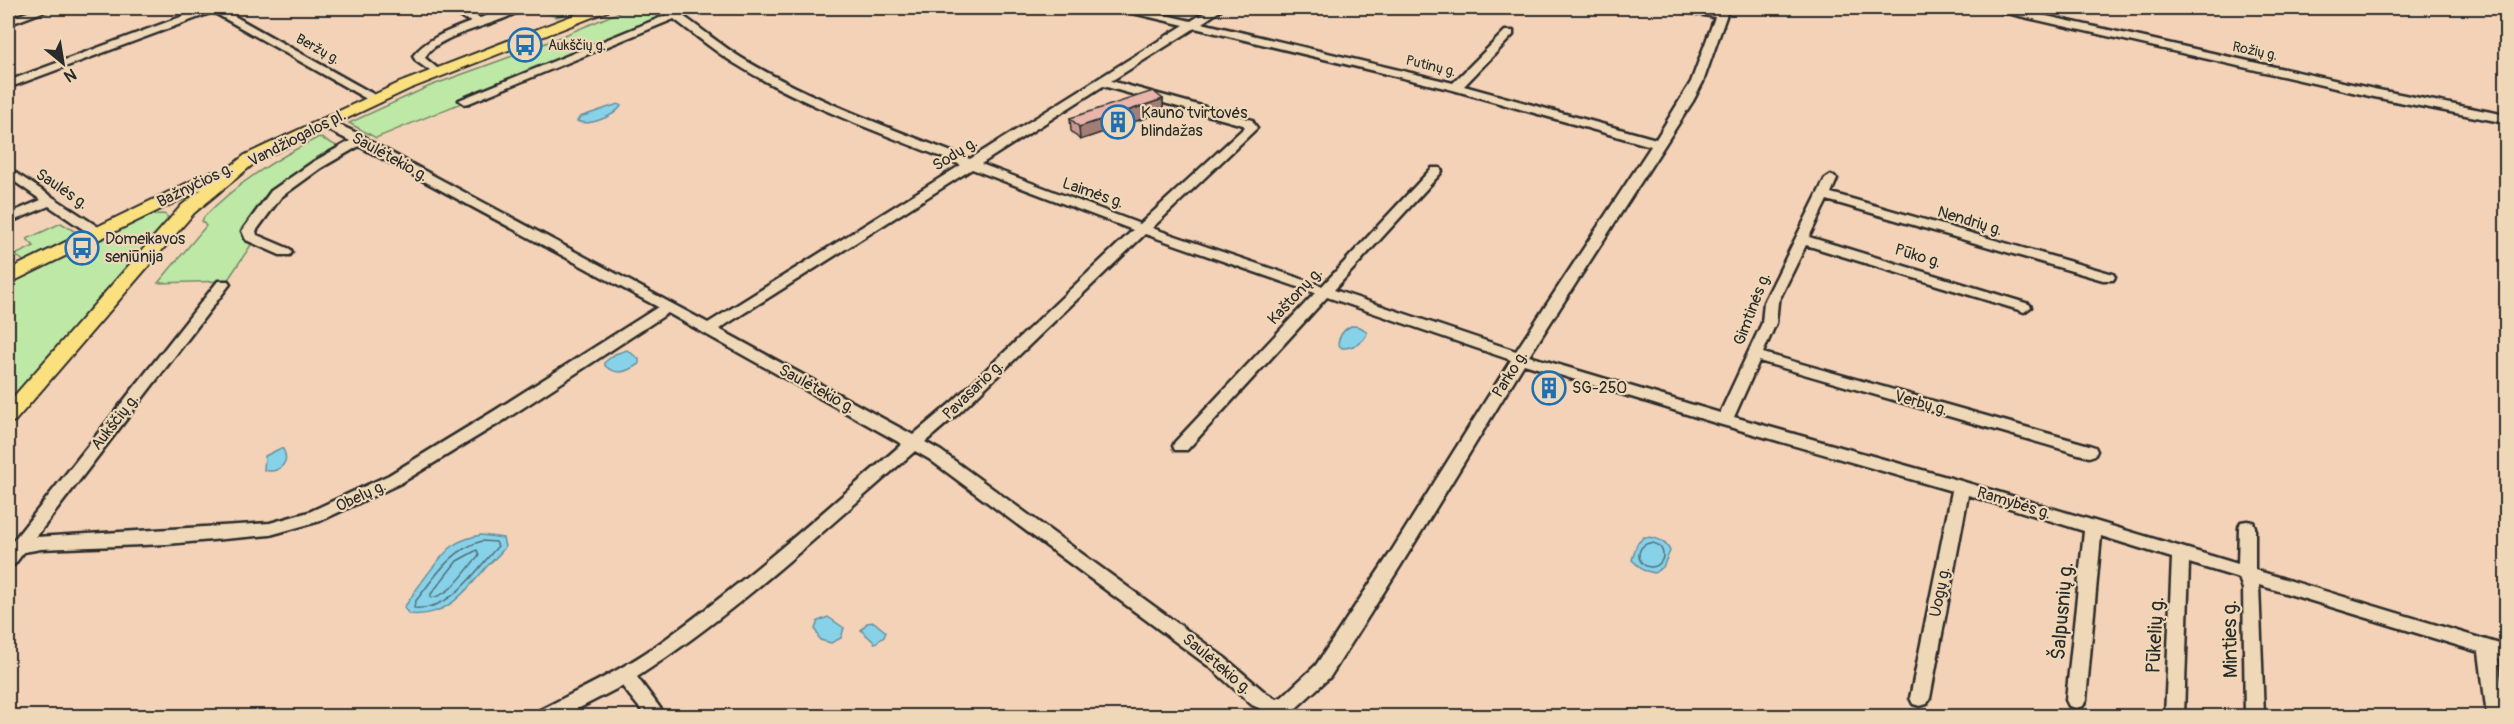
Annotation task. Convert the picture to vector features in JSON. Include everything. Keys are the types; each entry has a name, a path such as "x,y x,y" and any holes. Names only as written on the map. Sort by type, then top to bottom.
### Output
{"main road":[{"name":"Vandžiogalos pl.","path":"8,416 188,209 251,159 376,99 603,8"},
{"name":"Bažnyčios g.","path":"8,277 251,159"},
{"name":"Bažnyčios g.","path":"140,212 165,208 188,209"}],"street":[{"path":"8,22 48,8"},
{"path":"8,86 214,8"},
{"name":"Beržų g.","path":"214,8 376,99"},
{"path":"449,8 481,22"},
{"path":"437,73 420,59 421,50 438,40 518,8"},
{"path":"465,100 692,8"},
{"name":"Putinų g.","path":"1124,8 1456,87 1659,144"},
{"name":"Sodų g.","path":"709,329 1219,8"},
{"path":"1681,8 1723,11"},
{"name":"Rožių g.","path":"1998,8 2368,92 2506,119"},
{"name":"Parko g.","path":"1271,712 1287,704 1323,671 1395,560 1520,358 1659,144 1697,81 1723,11"},
{"name":"Laimės g.","path":"675,15 737,60 780,84 847,115 1092,212 1520,358"},
{"path":"1456,87 1509,33"},
{"name":"Pavasario g.","path":"547,717 625,675 673,644 916,444 1143,228 1249,131 1251,126 1103,82"},
{"name":"Saulėtekio g.","path":"325,123 709,329 916,444 1020,515 1218,663 1267,705 1271,712"},
{"path":"285,252 251,237 249,231 267,203 294,180 361,141"},
{"name":"Kaštonų g.","path":"1181,446 1436,171"},
{"name":"Saulės g.","path":"8,172 98,233"},
{"name":"Gimtinės g.","path":"1725,420 1769,323 1771,302 1831,179"},
{"name":"Nendrių g.","path":"1824,195 2108,277"},
{"path":"8,219 49,201"},
{"name":"Pūko g.","path":"1801,239 2024,307"},
{"name":"Aukščių g.","path":"11,552 224,284"},
{"name":"Obelų g.","path":"11,552 41,542 167,537 270,529 314,517 395,479 500,415 668,307"},
{"name":"Verbų g.","path":"1754,355 2089,451"},
{"name":"Ramybės g.","path":"1520,358 1725,420 1961,487 2506,653"},
{"name":"Uogų g.","path":"1920,698 1961,487"},
{"name":"Šalpusnių g.","path":"2076,700 2092,527"},
{"name":"Minties g.","path":"2247,527 2246,574 2252,589 2253,717"},
{"name":"Pūkelių g.","path":"2174,717 2181,555"},
{"path":"2487,647 2497,717"},
{"path":"625,675 657,717"}],"green space":[{"path":"523,8 533,8 488,26 484,24"},
{"path":"533,8 581,8 557,17"},
{"path":"629,8 692,8 376,138 349,123 430,86 529,50"},
{"path":"319,137 343,149 294,180 246,239 251,245 227,281 158,283 206,226 202,221 204,217 217,204 258,172"},
{"path":"164,214 168,217 166,224 8,406 8,282 149,215"},
{"path":"61,223 79,234 24,261 15,255 34,246 27,239"}],"water":[{"path":"618,104 621,106 618,110 601,120 588,123 577,121 580,117"},
{"path":"1351,326 1360,327 1367,333 1357,344 1342,348 1338,344 1339,338"},
{"path":"627,350 639,359 639,364 622,372 605,366 605,362 615,354"},
{"path":"283,449 285,454 282,466 274,470 264,470 265,456"},
{"path":"481,535 503,538 505,547 452,603 433,612 409,614 404,608 441,557 457,543"},
{"path":"1644,537 1660,540 1670,551 1663,567 1654,573 1643,570 1632,560 1637,544"},
{"path":"828,617 844,628 841,638 831,643 820,640 815,629 818,621"},
{"path":"874,622 886,632 884,637 875,643 861,630 867,623"}],"building":[{"path":"1153,91 1163,99 1079,127 1070,118"}],"place":[{"name":"Aukščių g.","path":"525,45"},
{"name":"Kauno tvirtovės blindažas","path":"1118,122"},
{"name":"Domeikavos seniūnija","path":"82,248"},
{"name":"SG-250","path":"1549,388"}]}
